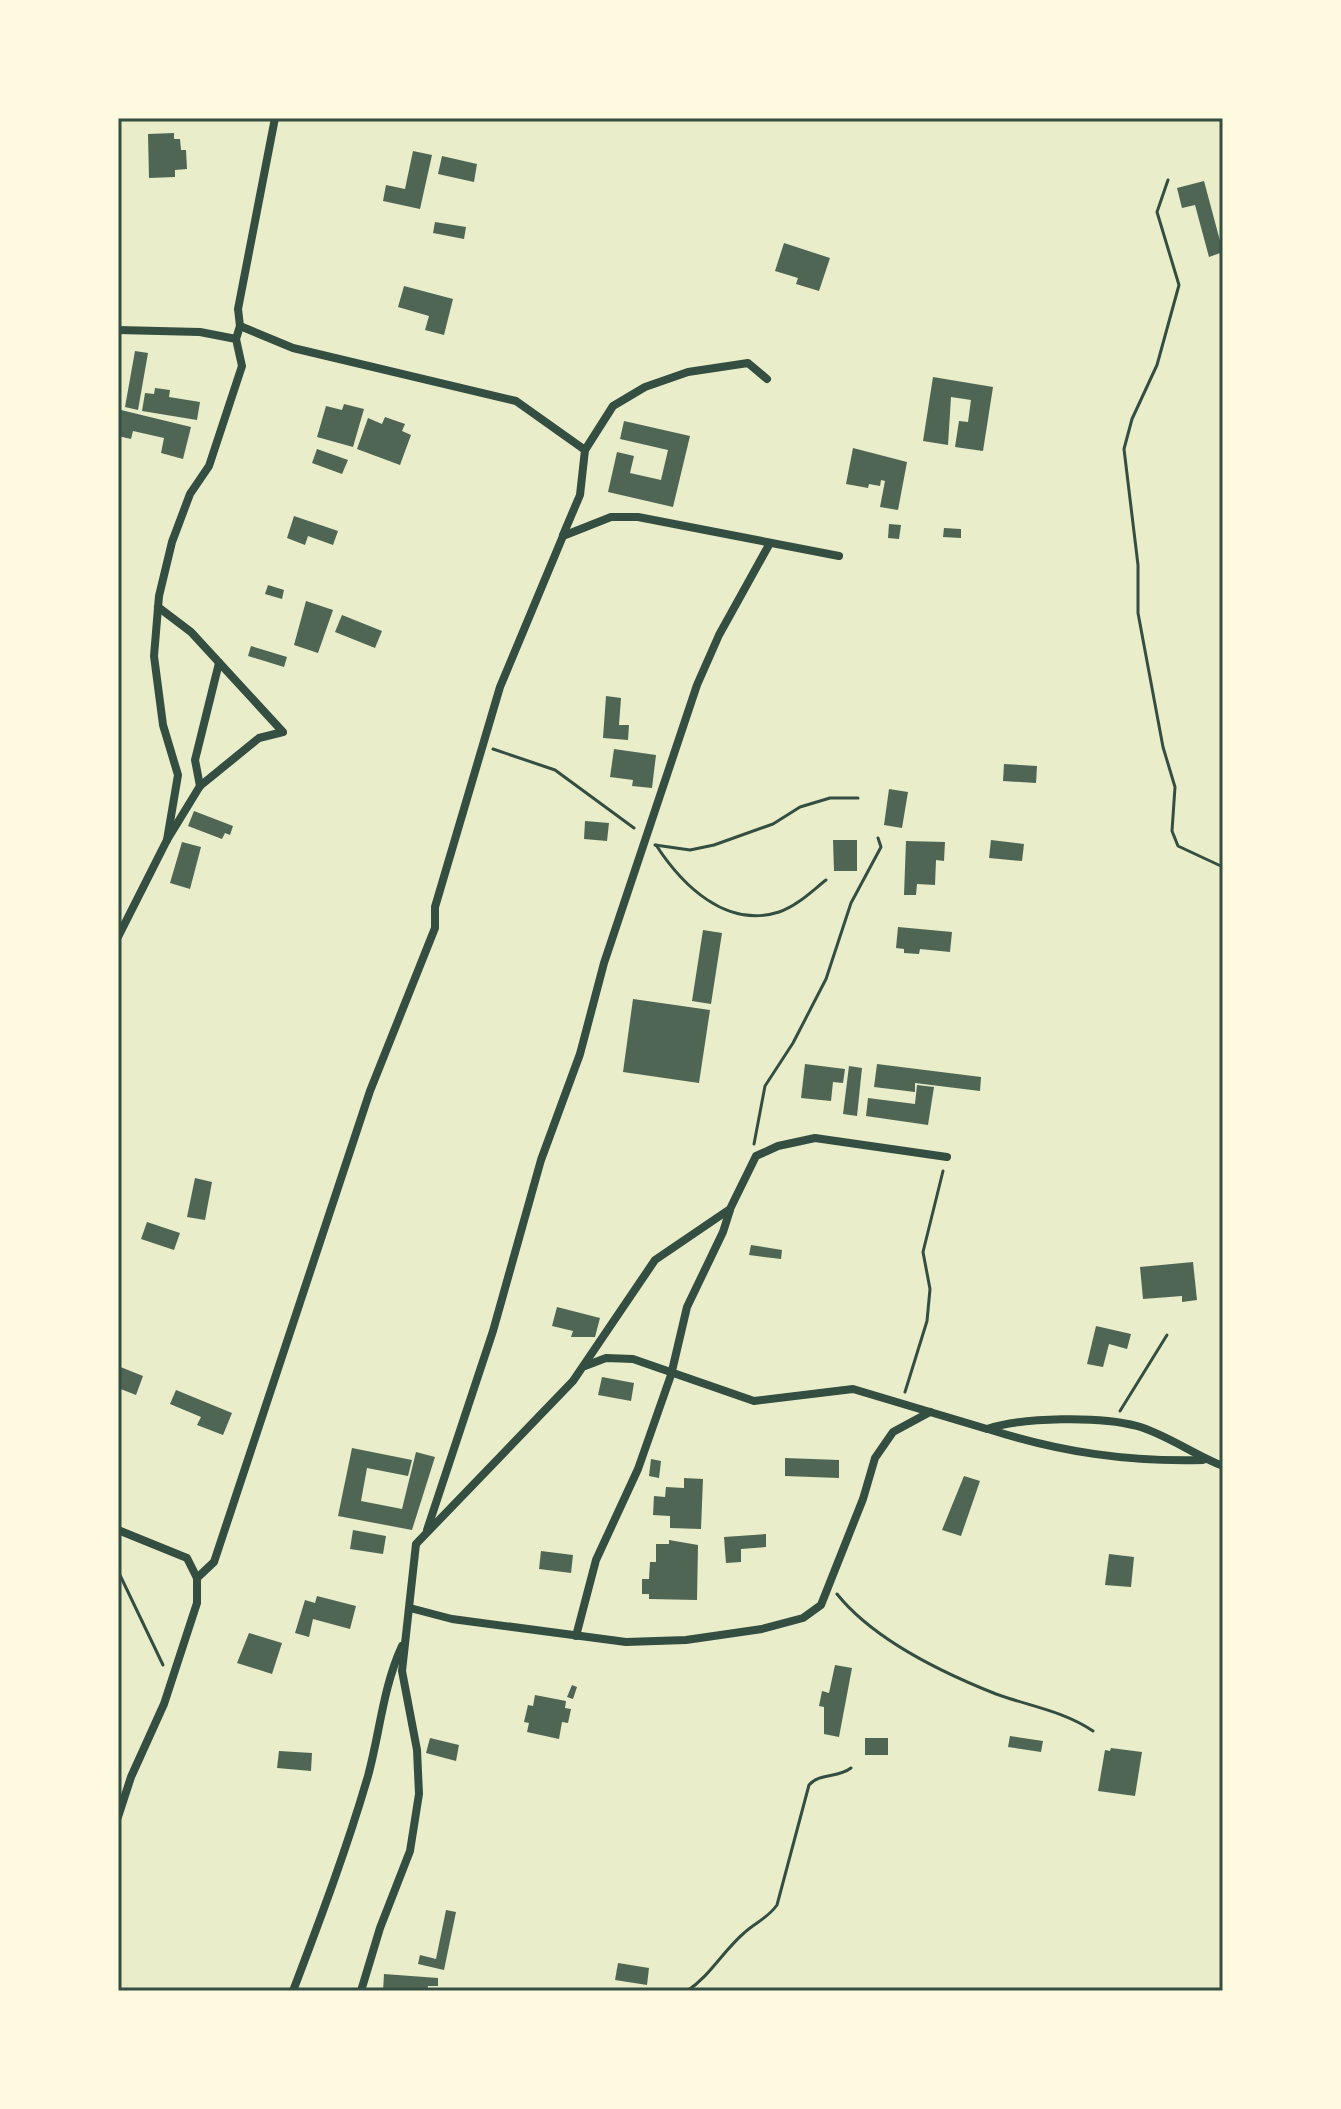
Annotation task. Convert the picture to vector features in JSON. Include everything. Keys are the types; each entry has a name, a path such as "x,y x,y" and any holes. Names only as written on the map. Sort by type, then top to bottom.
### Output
{"street":[{"path":"167,840 178,775 163,725 156,670 158,607 172,542 190,494 209,466 242,366 236,339 240,326 238,309 275,118"},
{"path":"240,326 293,348 516,401 585,450"},
{"path":"118,330 200,332 236,339"},
{"path":"197,1578 214,1562 370,1091 435,928 435,907 500,687 580,495 585,450 613,406 645,387 688,372 748,363 767,379"},
{"path":"563,536 588,523 611,517 638,517 839,556"},
{"path":"427,1530 493,1331 541,1160 580,1054 604,963 697,685 719,635 770,543"},
{"path":"118,937 167,840 200,786 259,738 283,732 191,632 158,607"},
{"path":"200,786 195,760 219,663"},
{"path":"576,1636 596,1560 638,1469 671,1375 687,1307 756,1156 778,1146 815,1138 947,1157"},
{"path":"361,1991 380,1928 410,1851 419,1794 417,1750 402,1671 416,1544 584,1367 655,1260 730,1209"},
{"path":"584,1367 606,1358 633,1359 671,1375 754,1401 853,1389 1077,1454 1141,1461 1207,1460"},
{"path":"410,1608 452,1619 506,1623 626,1642 762,1629 803,1618 821,1605 875,1458 893,1432 930,1412"},
{"path":"987,1429 1003,1424 1109,1422 1140,1426 1223,1466"},
{"path":"118,1530 187,1558 197,1578 197,1603 171,1681 118,1817"},
{"path":"293,1991 355,1820 377,1745 389,1676 406,1637"}],"path":[{"path":"1168,180 1157,212 1179,285 1157,365 1132,419 1124,449 1125,473 1138,565 1138,613 1163,747 1175,787 1172,831 1178,846 1223,867"},
{"path":"750,1168 765,1086 793,1043 826,979 851,903 881,847 878,838"},
{"path":"656,845 673,872 693,893 721,907 756,916 781,912 826,880"},
{"path":"900,1403 913,1374 927,1321 930,1289 923,1252 947,1157"},
{"path":"1109,1422 1144,1375 1167,1335"},
{"path":"118,1571 171,1681"},
{"path":"829,1585 842,1601 899,1648 996,1693 1076,1719 1093,1731"},
{"path":"687,1991 701,1982 746,1930 768,1918 777,1905 809,1785 814,1779 843,1774 851,1768"}],"building":[{"path":"174,133 174,139 180,139 181,150 186,150 187,169 175,170 175,177 149,178 148,134"},
{"path":"413,151 432,155 420,209 383,201 386,185 405,189"},
{"path":"442,156 477,164 474,182 438,174"},
{"path":"1204,181 1223,252 1209,257 1195,205 1182,208 1177,188"},
{"path":"435,222 466,227 464,239 433,233"},
{"path":"784,243 830,258 819,291 796,284 798,278 775,271"},
{"path":"404,286 453,299 444,335 425,330 429,316 398,307"},
{"path":"135,351 148,353 138,410 125,407"},
{"path":"933,377 993,387 983,451 955,447 959,421 968,422 971,400 951,397 948,445 923,441"},
{"path":"155,388 170,390 169,397 200,402 197,420 142,411 145,393 154,394"},
{"path":"344,404 364,409 353,447 317,437 326,406 342,410"},
{"path":"121,410 191,427 183,459 161,453 164,438 133,431 131,439 118,436"},
{"path":"385,417 405,424 402,431 411,435 400,465 357,449 368,418 382,424"},
{"path":"624,421 690,436 673,507 608,492 617,452 634,456 630,473 661,480 668,450 620,439"},
{"path":"853,448 907,462 898,510 880,507 885,481 881,480 880,486 869,484 868,488 846,484"},
{"path":"317,449 348,460 342,474 312,463"},
{"path":"294,516 338,531 333,545 308,536 305,545 287,538"},
{"path":"889,524 901,525 899,539 888,538"},
{"path":"944,528 961,529 961,538 943,537"},
{"path":"268,585 284,590 282,599 265,594"},
{"path":"306,601 333,610 318,653 294,645"},
{"path":"342,615 382,631 375,648 335,632"},
{"path":"251,646 287,657 284,667 248,656"},
{"path":"606,696 621,698 619,725 629,725 628,740 603,738"},
{"path":"614,749 656,755 652,788 632,786 633,780 610,777"},
{"path":"1004,764 1037,766 1036,783 1003,781"},
{"path":"889,789 908,792 902,828 884,825"},
{"path":"194,811 233,826 230,835 225,833 222,839 188,826"},
{"path":"585,821 609,823 607,841 584,839"},
{"path":"833,840 857,840 857,871 834,871"},
{"path":"991,840 1024,844 1022,861 989,858"},
{"path":"906,841 945,842 944,861 936,860 935,885 917,884 916,895 904,895"},
{"path":"182,842 201,847 190,889 170,883"},
{"path":"898,927 952,932 950,952 920,949 919,954 904,953 904,949 896,948"},
{"path":"703,930 722,933 711,1004 692,1001"},
{"path":"633,999 710,1010 699,1083 623,1072"},
{"path":"805,1064 845,1069 843,1083 833,1082 831,1101 801,1098"},
{"path":"877,1064 981,1077 980,1091 915,1083 915,1092 874,1087"},
{"path":"849,1066 862,1068 857,1116 843,1114"},
{"path":"917,1085 934,1087 928,1125 866,1116 868,1098 915,1104"},
{"path":"195,1178 212,1182 205,1220 187,1217"},
{"path":"147,1222 180,1233 174,1250 141,1239"},
{"path":"751,1245 782,1250 781,1259 749,1255"},
{"path":"1193,1262 1197,1300 1182,1302 1182,1296 1143,1299 1140,1267"},
{"path":"557,1307 600,1318 595,1337 571,1337 573,1331 552,1326"},
{"path":"1096,1326 1131,1334 1127,1349 1109,1344 1103,1367 1087,1364"},
{"path":"118,1366 143,1376 136,1395 118,1388"},
{"path":"602,1377 634,1383 631,1401 598,1395"},
{"path":"176,1390 232,1413 223,1435 197,1425 201,1417 170,1404"},
{"path":"352,1448 412,1460 408,1476 367,1468 361,1501 402,1509 416,1452 435,1457 412,1530 338,1516"},
{"path":"785,1458 839,1460 839,1478 785,1476"},
{"path":"651,1459 661,1461 659,1478 649,1476"},
{"path":"964,1476 980,1481 961,1536 942,1530"},
{"path":"684,1478 703,1479 701,1529 670,1528 670,1516 653,1515 654,1496 665,1497 666,1487 684,1488"},
{"path":"353,1530 386,1536 383,1554 350,1549"},
{"path":"766,1534 766,1547 741,1549 741,1562 726,1563 724,1537"},
{"path":"669,1540 698,1545 697,1600 649,1599 649,1594 642,1594 642,1579 649,1579 650,1562 656,1562 656,1544 669,1544"},
{"path":"541,1551 573,1555 571,1573 539,1569"},
{"path":"1109,1554 1134,1557 1131,1587 1105,1585"},
{"path":"317,1596 356,1606 350,1629 313,1619 309,1637 295,1633 305,1600 315,1603"},
{"path":"249,1633 282,1643 272,1674 237,1663"},
{"path":"835,1665 852,1668 839,1737 824,1734 824,1707 819,1706 822,1691 829,1693"},
{"path":"572,1685 577,1687 573,1699 567,1697"},
{"path":"535,1695 566,1701 565,1708 571,1709 568,1723 562,1722 559,1739 527,1732 529,1723 524,1722 528,1705 533,1706"},
{"path":"1010,1736 1043,1741 1041,1752 1008,1747"},
{"path":"430,1738 459,1745 456,1761 426,1753"},
{"path":"865,1738 888,1738 888,1755 865,1755"},
{"path":"1111,1748 1142,1752 1135,1796 1098,1791 1105,1750 1110,1751"},
{"path":"279,1751 312,1753 311,1771 277,1768"},
{"path":"446,1910 456,1912 444,1970 418,1964 420,1955 436,1959"},
{"path":"618,1963 649,1968 647,1985 615,1980"},
{"path":"384,1974 438,1978 438,1986 428,1986 427,1991 383,1991"}]}
